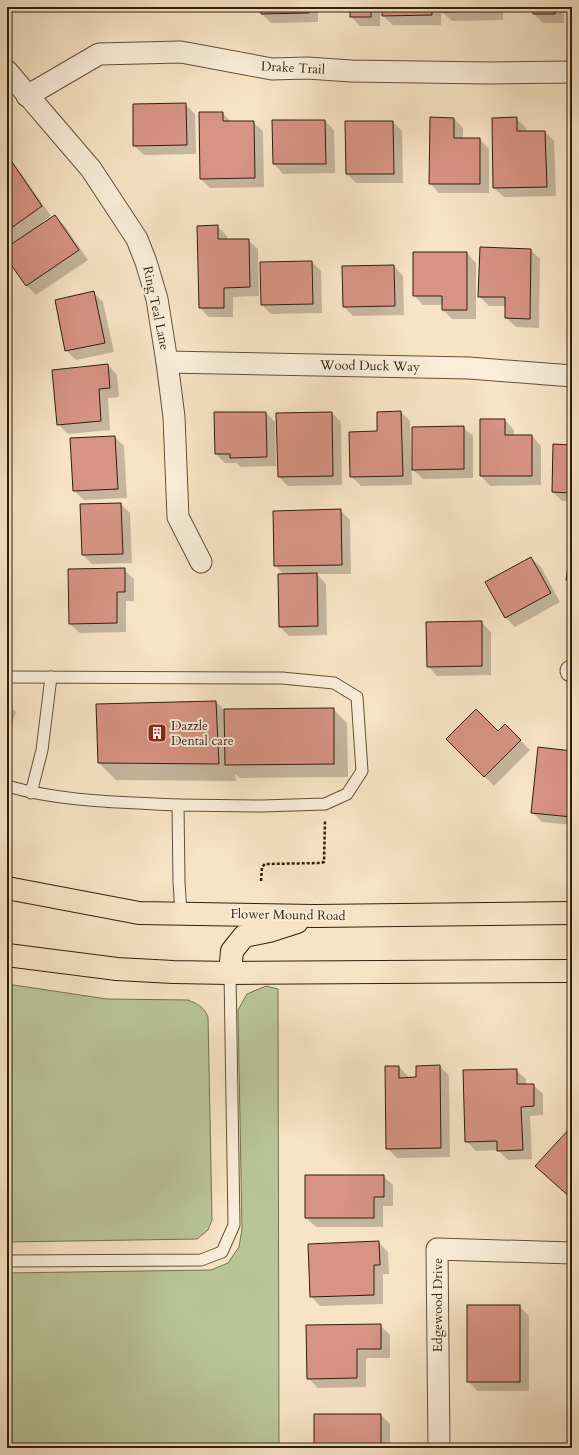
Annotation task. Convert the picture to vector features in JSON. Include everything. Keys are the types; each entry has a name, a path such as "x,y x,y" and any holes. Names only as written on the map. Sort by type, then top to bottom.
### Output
{"main road":[{"name":"Flower Mound Road","path":"7,888 139,913 315,916 572,913"},
{"path":"230,973 232,951 244,936 269,931 315,916"},
{"path":"7,955 117,969 173,972 572,971"}],"street":[{"name":"Drake Trail","path":"27,96 99,54 181,52 272,69 307,68 351,71 489,73 572,72"},
{"name":"Ring Teal Lane","path":"7,71 91,169 137,239 146,262 157,299 167,362 174,416 178,517 201,562"},
{"name":"Wood Duck Way","path":"167,362 469,368 572,376"},
{"name":"Edgewood Drive","path":"438,1448 437,1249 572,1253"}],"lane":[{"path":"7,677 282,678 334,684 356,697 362,771 347,794 325,804 262,806 107,802 31,793 7,786"},
{"path":"31,793 42,750 51,677"},
{"path":"178,805 179,882 182,914"},
{"path":"7,1260 201,1260 222,1252 234,1225 230,973"}],"path":[{"path":"261,881 262,867 264,864 324,862 325,804"}],"green space":[{"path":"7,984 107,999 188,1000 203,1008 208,1017 212,1220 208,1230 197,1239 7,1242"},
{"path":"266,986 278,989 279,1448 7,1448 7,1273 211,1270 228,1263 239,1247 242,1229 238,1010 247,994"}],"building":[{"path":"261,7 309,7 309,13 261,14"},
{"path":"350,7 371,7 371,17 350,17"},
{"path":"382,7 432,7 432,15 382,16"},
{"path":"441,7 494,7 494,11 441,12"},
{"path":"532,7 555,7 555,14 533,14"},
{"path":"186,103 187,145 133,146 133,104"},
{"path":"199,112 223,112 223,121 254,121 255,178 200,179"},
{"path":"430,117 454,118 454,138 480,138 480,184 429,184"},
{"path":"517,117 517,131 545,131 547,187 493,188 492,118"},
{"path":"272,120 325,120 326,164 273,164"},
{"path":"345,121 393,121 394,174 346,174"},
{"path":"12,162 42,206 7,231 7,165"},
{"path":"55,215 79,250 26,286 7,259 7,247"},
{"path":"218,225 218,239 249,239 250,287 224,288 224,308 199,308 197,226"},
{"path":"480,247 531,249 530,319 505,318 505,297 478,297"},
{"path":"413,252 467,252 467,310 442,310 442,296 413,296"},
{"path":"312,261 313,304 261,305 260,262"},
{"path":"394,265 395,306 343,307 342,266"},
{"path":"94,291 105,343 65,351 55,300"},
{"path":"108,364 110,388 99,389 101,421 57,425 52,370"},
{"path":"401,411 403,476 350,477 349,432 377,431 377,412"},
{"path":"214,412 266,412 267,457 230,458 230,454 215,454"},
{"path":"332,412 333,476 278,477 276,413"},
{"path":"480,419 505,419 505,435 532,435 532,476 480,476"},
{"path":"464,426 464,469 412,470 412,427"},
{"path":"115,436 118,489 73,491 70,438"},
{"path":"553,444 572,445 572,493 552,492"},
{"path":"121,503 123,554 82,555 80,504"},
{"path":"341,509 342,565 274,566 273,511"},
{"path":"572,537 572,581 566,580"},
{"path":"531,557 551,593 505,618 485,582"},
{"path":"125,568 125,592 117,592 117,623 69,624 68,569"},
{"path":"317,573 318,626 279,627 278,574"},
{"path":"482,621 482,666 427,667 426,622"},
{"name":"Dazzle Dental care","path":"216,701 219,764 98,763 96,704"},
{"path":"7,705 12,706 7,718"},
{"path":"334,708 334,764 225,765 224,709"},
{"path":"476,709 498,731 505,724 521,740 484,777 446,739"},
{"path":"538,747 572,751 572,817 531,813"},
{"path":"440,1065 441,1148 386,1149 385,1066 399,1066 399,1078 416,1077 416,1066"},
{"path":"517,1069 517,1084 534,1084 534,1106 521,1107 523,1150 497,1151 497,1141 465,1142 463,1070"},
{"path":"572,1126 572,1199 535,1166"},
{"path":"305,1175 384,1175 384,1197 374,1197 374,1218 305,1218"},
{"path":"379,1241 380,1265 374,1265 374,1295 310,1297 308,1244"},
{"path":"467,1305 520,1305 520,1382 467,1382"},
{"path":"381,1324 381,1349 357,1349 357,1378 307,1379 306,1325"},
{"path":"314,1414 381,1414 381,1448 307,1448 307,1445 314,1445"},
{"path":"531,1444 531,1448 477,1448 477,1445"}],"place":[{"name":"Dazzle Dental care","path":"157,733"}]}
